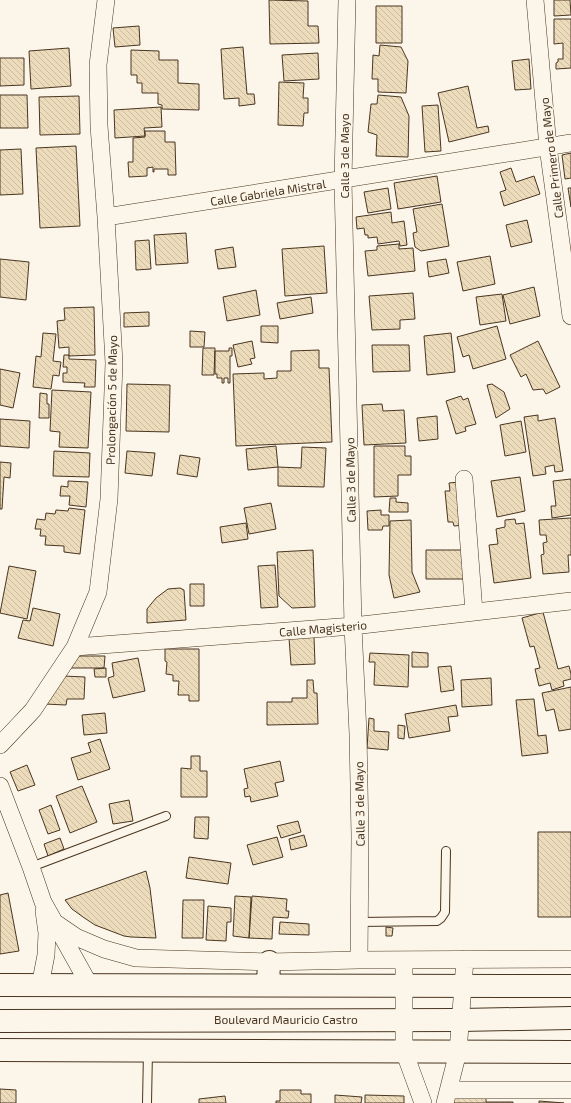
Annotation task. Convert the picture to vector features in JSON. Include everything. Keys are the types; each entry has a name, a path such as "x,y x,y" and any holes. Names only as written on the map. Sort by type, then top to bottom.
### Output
{"main road":[{"path":"268,985 269,962"},
{"path":"0,986 571,986"},
{"name":"Boulevard Mauricio Castro","path":"0,1021 461,1020 571,1018"},
{"path":"0,1050 571,1052"}],"street":[{"name":"Prolongación 5 de Mayo","path":"0,745 33,710 75,647 98,592 109,499 114,363 106,217 99,126 98,65 106,0"},
{"name":"Calle 3 de Mayo","path":"347,0 343,180 353,626 358,734 360,836 359,960"},
{"name":"Calle Primero de Mayo","path":"535,0 548,147 571,316"},
{"name":"Calle Gabriela Mistral","path":"106,217 571,143"},
{"path":"464,480 474,612"},
{"name":"Calle Magisterio","path":"75,647 353,626 571,601"},
{"path":"0,786 43,902 90,986"},
{"path":"40,986 46,955 47,933 43,902"},
{"path":"54,922 76,937 104,949 136,958 269,962 571,959"},
{"path":"465,959 458,1052 447,1096 571,1090"},
{"path":"404,960 404,1051 423,1103"}],"lane":[{"path":"31,867 166,816"},
{"path":"359,922 437,921 441,918 445,912 446,851"},
{"path":"147,1103 148,1051"}],"building":[{"path":"269,0 308,1 308,26 318,26 319,43 270,44"},
{"path":"554,0 570,0 571,15 554,16"},
{"path":"376,6 402,6 402,43 376,43"},
{"path":"554,19 571,19 571,68 556,69 558,59 563,59 563,43 554,44"},
{"path":"139,26 140,45 115,47 113,28"},
{"path":"380,45 401,47 408,61 406,93 378,92 378,79 372,79 373,55 379,56"},
{"path":"243,47 247,94 254,94 255,104 239,106 239,98 224,99 221,49"},
{"path":"69,48 71,86 31,89 29,51"},
{"path":"131,50 159,51 159,60 178,60 178,83 199,84 199,110 162,109 162,105 158,104 158,93 142,93 142,83 137,83 137,75 131,75"},
{"path":"318,53 319,79 284,81 282,55"},
{"path":"0,58 24,58 24,85 0,86"},
{"path":"529,59 531,89 515,90 512,61"},
{"path":"279,82 304,83 303,98 308,98 308,113 304,113 303,126 278,125"},
{"path":"468,86 477,128 488,126 489,132 449,142 438,93"},
{"path":"0,95 27,95 28,128 0,128"},
{"path":"378,95 401,97 409,116 408,157 376,156 377,135 368,132 371,104 377,104"},
{"path":"79,96 80,134 40,135 39,97"},
{"path":"438,105 441,151 425,152 422,106"},
{"path":"161,107 162,127 144,128 145,136 115,138 114,110"},
{"path":"145,131 165,131 165,142 175,142 176,175 168,175 168,169 154,169 153,172 153,167 147,168 147,176 129,177 128,162 133,162 133,138 145,137"},
{"path":"76,146 80,226 40,228 36,148"},
{"path":"21,149 23,194 0,195 0,150"},
{"path":"571,153 571,178 565,179 562,155"},
{"path":"511,168 516,182 534,176 540,194 504,206 500,192 506,190 500,172"},
{"path":"437,176 441,202 398,209 394,183"},
{"path":"388,188 391,209 368,213 364,192"},
{"path":"568,188 571,188 571,207"},
{"path":"442,204 449,246 421,251 415,247 413,233 417,232 413,209"},
{"path":"391,212 392,223 404,221 407,245 400,246 399,241 378,244 377,237 368,238 368,235 365,235 364,228 357,229 356,217"},
{"path":"527,220 532,242 511,247 506,225"},
{"path":"186,233 188,263 156,265 154,235"},
{"path":"149,240 151,269 136,270 135,241"},
{"path":"399,244 399,249 413,248 415,271 368,276 365,251 377,250 377,246"},
{"path":"324,246 327,293 285,296 282,249"},
{"path":"233,247 236,267 218,269 215,250"},
{"path":"490,256 495,284 463,291 457,262"},
{"path":"0,259 29,262 26,300 0,297"},
{"path":"446,259 449,273 429,277 427,262"},
{"path":"534,287 540,316 510,324 503,295"},
{"path":"256,290 260,315 227,321 223,297"},
{"path":"413,293 415,319 400,320 400,329 372,330 369,296"},
{"path":"502,294 506,321 480,325 476,297"},
{"path":"311,297 313,313 280,319 277,303"},
{"path":"94,307 95,355 69,356 69,347 59,348 57,321 65,320 64,308"},
{"path":"149,312 149,326 124,327 124,313"},
{"path":"261,326 278,326 278,343 261,342"},
{"path":"497,326 506,359 473,369 469,355 463,357 457,337"},
{"path":"190,331 205,332 204,347 190,347"},
{"path":"43,333 56,334 53,361 61,362 59,376 53,375 51,389 33,387 36,356 41,357"},
{"path":"451,333 455,372 427,375 424,336"},
{"path":"252,341 255,358 250,359 252,364 238,367 233,345"},
{"path":"538,341 560,387 546,394 543,389 533,390 526,374 521,377 510,355"},
{"path":"372,345 409,345 410,371 373,372"},
{"path":"203,348 215,348 214,375 202,375"},
{"path":"229,348 232,348 232,356 230,356 230,383 228,383 228,378 224,378 224,383 222,383 222,378 217,378 217,374 215,374 215,351 229,351"},
{"path":"319,350 319,368 329,368 332,442 236,446 233,374 264,373 264,379 277,378 277,371 291,371 291,351"},
{"path":"64,355 69,355 69,359 96,360 95,387 84,387 85,383 63,382 63,373 67,373 67,367 63,367"},
{"path":"0,369 20,373 13,408 0,405"},
{"path":"127,384 170,385 169,432 126,431"},
{"path":"492,384 504,392 510,409 496,418 487,385"},
{"path":"52,390 91,392 88,448 59,447 60,432 50,431"},
{"path":"40,393 47,394 49,418 39,418"},
{"path":"461,396 463,400 468,398 476,424 465,427 466,431 456,434 446,401"},
{"path":"382,404 383,411 404,410 406,443 364,445 362,405"},
{"path":"538,415 538,421 555,418 563,471 555,472 554,465 545,467 546,474 533,476 524,417"},
{"path":"437,416 438,439 419,441 417,418"},
{"path":"0,419 30,421 29,448 0,446"},
{"path":"521,421 526,452 505,456 500,425"},
{"path":"276,446 278,467 248,470 246,449"},
{"path":"374,446 405,446 405,456 411,456 411,475 398,475 398,496 374,497"},
{"path":"302,447 326,448 324,487 278,486 278,467 301,468"},
{"path":"54,451 90,453 89,477 53,476"},
{"path":"127,451 155,453 152,476 125,473"},
{"path":"180,455 200,458 197,477 177,474"},
{"path":"0,462 11,463 10,478 4,477 2,509 0,509"},
{"path":"520,477 525,511 497,517 491,481"},
{"path":"571,479 571,515 552,518 551,506 556,506 553,481"},
{"path":"68,481 88,482 86,507 69,505 70,496 60,496 61,486 68,487"},
{"path":"459,482 464,525 454,526 453,522 448,522 445,491 450,491 449,483"},
{"path":"390,498 396,498 396,502 408,503 408,512 389,512"},
{"path":"271,503 276,529 249,534 244,508"},
{"path":"69,508 85,510 80,554 64,552 64,546 45,545 46,536 40,536 41,529 35,529 37,519 45,520 46,513 55,514 56,510 68,511"},
{"path":"381,510 381,515 389,515 389,526 383,526 382,530 368,530 367,511"},
{"path":"571,518 571,555 568,555 569,572 543,574 541,555 544,554 543,543 547,542 546,535 540,535 539,520"},
{"path":"515,519 516,524 524,523 531,578 494,583 489,545 498,544 496,529 505,527 505,520"},
{"path":"411,520 412,572 420,592 394,598 389,575 390,521"},
{"path":"246,523 248,539 222,543 220,527"},
{"path":"313,550 315,607 292,608 279,596 277,552"},
{"path":"426,550 465,550 466,579 426,579"},
{"path":"275,565 278,607 261,608 258,566"},
{"path":"9,566 36,571 27,619 0,613"},
{"path":"190,584 204,584 204,606 190,606"},
{"path":"180,588 184,590 186,620 147,623 147,609 156,598 168,589"},
{"path":"33,608 60,614 53,646 18,638 23,620 30,621"},
{"path":"543,612 558,669 569,666 571,674 571,679 563,681 564,686 552,690 550,683 539,686 535,669 540,668 534,646 530,647 522,618"},
{"path":"314,637 315,664 291,665 289,638"},
{"path":"165,649 199,649 199,701 189,701 189,695 178,695 179,681 173,681 173,675 166,674 167,662 165,661"},
{"path":"412,652 428,653 428,667 412,667"},
{"path":"370,653 409,655 408,687 374,685 375,662 369,662"},
{"path":"79,656 105,656 104,668 70,668"},
{"path":"138,658 145,691 113,698 108,678 114,676 112,663"},
{"path":"451,666 454,690 441,692 438,667"},
{"path":"106,668 106,677 95,677 94,669"},
{"path":"63,676 85,677 84,699 67,699 66,705 45,704"},
{"path":"491,678 492,705 462,707 461,680"},
{"path":"307,680 313,680 314,693 317,693 318,724 267,725 267,702 292,702 292,698 307,698"},
{"path":"571,687 571,729 559,731 554,709 546,711 542,693"},
{"path":"534,699 538,736 546,735 548,753 522,756 516,700"},
{"path":"456,705 458,716 448,717 450,731 409,738 405,714"},
{"path":"105,713 107,733 84,735 82,715"},
{"path":"369,718 374,719 374,731 389,732 388,750 367,748"},
{"path":"398,725 405,726 404,739 398,738"},
{"path":"100,739 110,769 78,780 71,758 91,752 88,743"},
{"path":"191,756 200,756 200,771 207,771 207,797 181,797 181,768 191,769"},
{"path":"280,761 284,781 275,783 278,796 251,802 250,796 245,797 244,789 248,788 244,769"},
{"path":"27,765 35,785 18,791 10,772"},
{"path":"82,786 97,822 70,833 56,796"},
{"path":"129,800 133,821 113,824 109,804"},
{"path":"51,805 60,830 48,834 39,810"},
{"path":"195,817 209,817 208,839 194,838"},
{"path":"298,821 301,832 281,838 277,826"},
{"path":"538,832 571,832 571,917 538,917"},
{"path":"304,835 307,846 291,850 289,839"},
{"path":"277,837 283,857 253,865 247,845"},
{"path":"60,838 64,849 48,856 44,844"},
{"path":"189,857 231,863 228,884 186,878"},
{"path":"146,871 150,888 156,938 124,936 95,925 72,909 65,900"},
{"path":"8,893 19,951 0,954 0,895"},
{"path":"235,896 251,897 249,938 233,936"},
{"path":"252,896 287,899 286,911 289,911 288,918 273,917 272,939 249,938"},
{"path":"183,900 204,900 203,938 182,938"},
{"path":"208,906 231,908 231,922 227,922 226,941 206,940"},
{"path":"280,922 309,924 309,935 279,934"},
{"path":"386,927 393,928 392,936 386,936"},
{"path":"0,1089 16,1090 16,1103 0,1103"},
{"path":"280,1090 301,1090 301,1094 311,1094 311,1103 276,1103 276,1101 280,1101"},
{"path":"335,1095 362,1097 361,1103 335,1103"},
{"path":"365,1095 404,1096 404,1103 365,1103"},
{"path":"486,1095 486,1102 513,1103 453,1103 453,1096"},
{"path":"225,1096 226,1103 199,1103 199,1099"},
{"path":"539,1101 564,1103 539,1103"}]}
